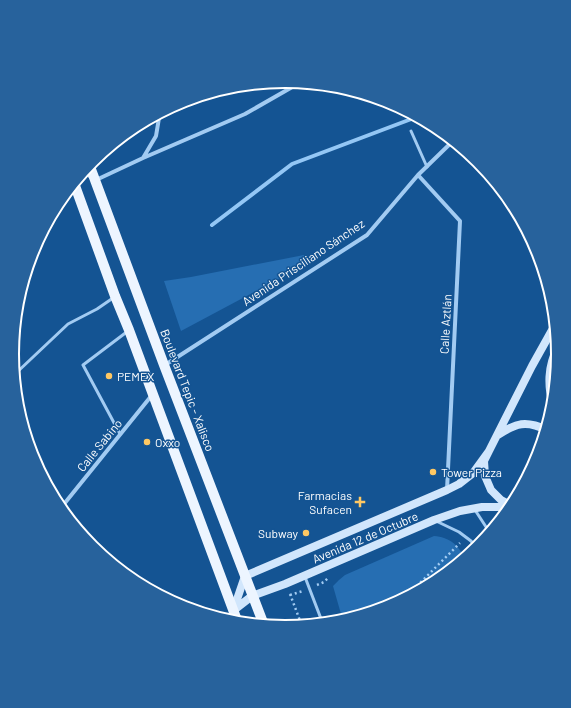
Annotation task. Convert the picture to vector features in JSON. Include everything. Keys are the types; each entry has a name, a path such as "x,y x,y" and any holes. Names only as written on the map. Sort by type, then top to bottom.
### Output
{"main road":[{"name":"Boulevard Tepic - Xalisco","path":"92,171 262,619"},
{"path":"76,189 233,615"},
{"name":"Avenida 12 de Octubre","path":"506,503 491,490 485,476 484,461 532,366 551,333"},
{"path":"550,388 549,376 551,368"},
{"path":"497,436 508,428 522,424 536,425 542,428"},
{"name":"Avenida 12 de Octubre","path":"245,576 459,484 473,473 489,451"},
{"name":"Avenida 12 de Octubre","path":"235,615 252,596 286,584 434,520 474,508 503,507"},
{"path":"235,615 245,576"}],"street":[{"path":"88,175 95,181 143,158 245,114 290,88"},
{"path":"143,158 156,136 159,120"},
{"name":"Avenida Prisciliano Sánchez","path":"164,365 367,235 418,175 450,144"},
{"name":"Calle Aztlán","path":"418,175 460,221 447,490"},
{"name":"Calle Sabino","path":"65,503 153,394"},
{"path":"536,425 542,426"}],"lane":[{"path":"410,131 427,167"},
{"path":"20,369 68,324 97,309 115,296"},
{"path":"120,434 83,365 129,330"},
{"path":"474,508 487,529"},
{"path":"434,520 459,532 473,543"},
{"path":"304,576 321,618"}],"path":[{"path":"420,583 460,544 455,540"},
{"path":"290,595 324,582 329,577 336,574"},
{"path":"286,584 300,620"}],"shaded area":[{"path":"304,255 307,264 181,331 164,281"},
{"path":"434,536 448,539 462,553 434,576 419,585 371,606 341,614 333,586 345,575"}],"waterway":[{"path":"212,225 292,164 411,119"}],"place":[{"name":"PEMEX","path":"109,376"},
{"name":"Oxxo","path":"147,442"},
{"name":"Tower Pizza","path":"433,472"},
{"name":"Farmacias Sufacen","path":"360,502"},
{"name":"Subway","path":"306,533"}]}
